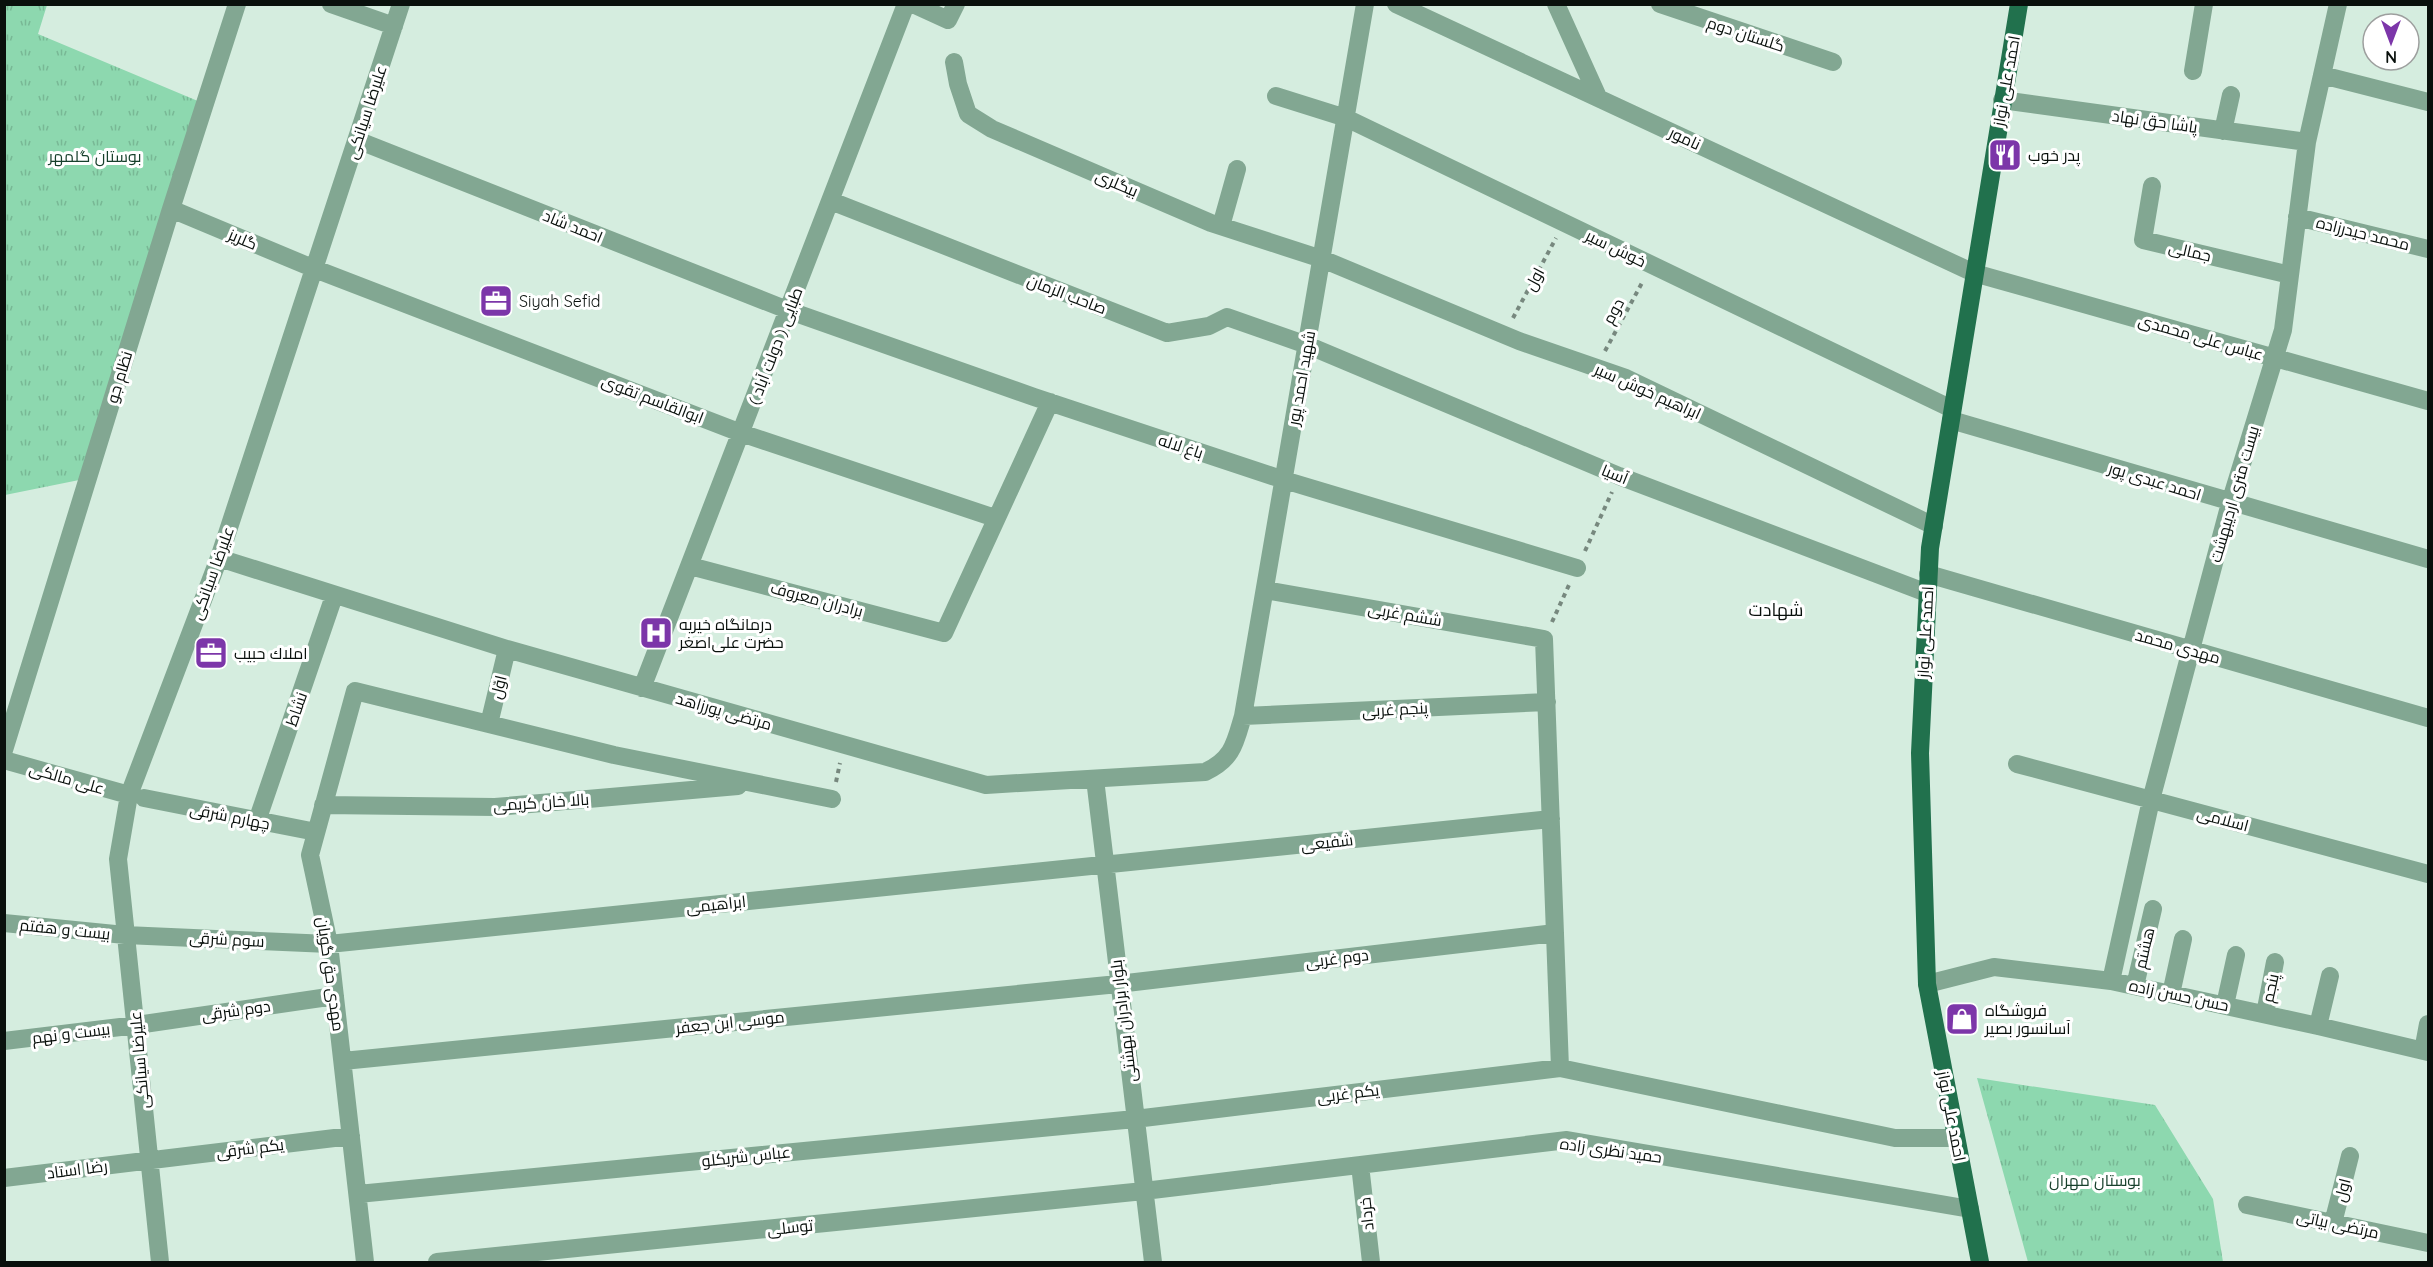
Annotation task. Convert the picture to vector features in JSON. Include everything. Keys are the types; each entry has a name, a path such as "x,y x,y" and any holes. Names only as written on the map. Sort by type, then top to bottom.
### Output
{"main road":[{"name":"احمد علی نواز","path":"1980,1263 1927,984 1920,753 1928,574 1934,526 2019,4"}],"street":[{"name":"نظام جو","path":"4,750 171,209 237,4"},
{"path":"331,4 394,26"},
{"name":"علیرضا سیانکی","path":"160,1263 118,859 136,797 219,558 401,4"},
{"name":"طبایی ( دولت آباد )","path":"642,688 790,311 906,4"},
{"path":"913,4 952,12"},
{"name":"شهید احمد پور","path":"1232,751 1243,716 1365,4"},
{"name":"نامور","path":"1396,4 1974,273"},
{"path":"1556,4 1598,97"},
{"name":"گلستان دوم","path":"1660,4 1833,62"},
{"path":"2193,71 2204,4"},
{"name":"بیست متری اردیبهشت","path":"2111,981 2151,800 2230,503 2283,330 2307,142 2337,4"},
{"name":"بیگلری","path":"954,62 958,84 968,114 992,129 1221,226 1322,259"},
{"path":"2322,75 2428,102"},
{"path":"2223,131 2231,95"},
{"name":"خوش سیر","path":"1275,96 1346,118 1652,265 1952,414"},
{"name":"پاشا حق نهاد","path":"2002,100 2307,142"},
{"name":"احمد شاد","path":"357,140 790,311"},
{"path":"1221,226 1237,169"},
{"name":"جمالی","path":"2152,186 2143,240 2290,275"},
{"name":"صاحب الزمان","path":"831,201 1167,333 1209,326 1227,317 1306,345"},
{"name":"گلریز","path":"171,209 315,269"},
{"name":"محمد حیدرزاده","path":"2297,217 2428,249"},
{"name":"ابراهیم خوش سیر","path":"1322,259 1504,335 1626,378 1934,526"},
{"name":"ابوالقاسم تقوی","path":"315,269 741,433 995,518"},
{"name":"عباس علی محمدی","path":"1974,273 2428,401"},
{"name":"باغ لاله","path":"790,311 1050,402 1284,480 1577,568"},
{"name":"آسیا","path":"1306,345 1619,476 1927,593"},
{"path":"995,518 1050,402"},
{"name":"احمد عبدی پور","path":"1952,414 2230,503 2428,560"},
{"name":"برادران معروف","path":"690,566 944,633 995,518"},
{"name":"مرتضی پورزاهد","path":"219,558 507,649 986,785 1205,772 1219,766 1232,751"},
{"name":"مهدی محمد","path":"1928,574 2428,718"},
{"name":"ششم غربی","path":"1265,590 1544,639 1547,702"},
{"name":"نشاط","path":"257,822 334,596"},
{"name":"اوّل","path":"489,724 507,649"},
{"name":"بالا خان کریمی","path":"355,691 614,755 832,799"},
{"name":"مهدی حق گویان","path":"355,691 310,855 329,944 365,1263"},
{"path":"1547,702 1560,1068"},
{"name":"پنجم غربی","path":"1243,716 1547,702"},
{"name":"علی مالکی","path":"4,760 136,797"},
{"name":"اسلامی","path":"2017,764 2428,874"},
{"name":"بلوار برادران بهشتی","path":"1095,779 1152,1263"},
{"name":"بالا خان کریمی","path":"323,805 495,807 758,784"},
{"name":"چهارم شرقی","path":"136,797 316,832"},
{"name":"شفیعی","path":"1104,865 1551,819"},
{"name":"ابراهیمی","path":"329,944 1104,865"},
{"name":"هشتم","path":"2135,986 2153,909"},
{"name":"بیست و هفتم","path":"4,923 125,935"},
{"name":"دوم غربی","path":"1118,984 1555,933"},
{"name":"سوم شرقی","path":"125,935 329,944"},
{"path":"2171,994 2183,939"},
{"path":"2225,1005 2236,955"},
{"name":"پنجم","path":"2265,1014 2275,962"},
{"name":"حسن حسن زاده","path":"1927,984 1994,967 2111,981 2426,1052"},
{"path":"2318,1026 2330,976"},
{"name":"موسی ابن جعفر","path":"343,1061 1118,984"},
{"name":"دوم شرقی","path":"137,1025 335,996"},
{"path":"2426,1052 2428,1024"},
{"name":"بیست و نهم","path":"4,1041 137,1025"},
{"name":"یکم غربی","path":"1135,1119 1560,1068 1895,1138 1956,1138"},
{"name":"عباس شریکلو","path":"357,1194 1135,1119"},
{"name":"یکم شرقی","path":"148,1160 351,1136"},
{"name":"حمید نظری زاده","path":"1144,1191 1567,1140 1970,1209"},
{"name":"اول","path":"2333,1223 2350,1156"},
{"name":"رضا استاد","path":"4,1178 148,1160"},
{"name":"خرداد","path":"1360,1165 1371,1263"},
{"name":"توسلی","path":"437,1263 566,1256 1144,1191"},
{"name":"مرتضی بیاتی","path":"2247,1205 2428,1243"}],"path":[{"name":"اول","path":"1504,335 1564,223"},
{"name":"دوم","path":"1596,368 1652,265"},
{"path":"832,799 845,745"}],"green space":[{"name":"بوستان گلمهر","path":"5,5 47,5 38,34 205,104 94,477 5,495"},
{"name":"بوستان مهران","path":"1977,1078 2155,1105 2213,1199 2223,1262 2028,1262"}],"place":[{"name":"پدر خوب","path":"2005,155"},
{"name":"Siyah Sefid","path":"496,301"},
{"name":"درمانگاه خیریه حضرت علی‌اصغر","path":"656,633"},
{"name":"املاك حبيب","path":"211,653"},
{"name":"فروشگاه آسانسور بصیر","path":"1962,1019"}],"district":[{"name":"شهادت","path":"1776,610"}]}
